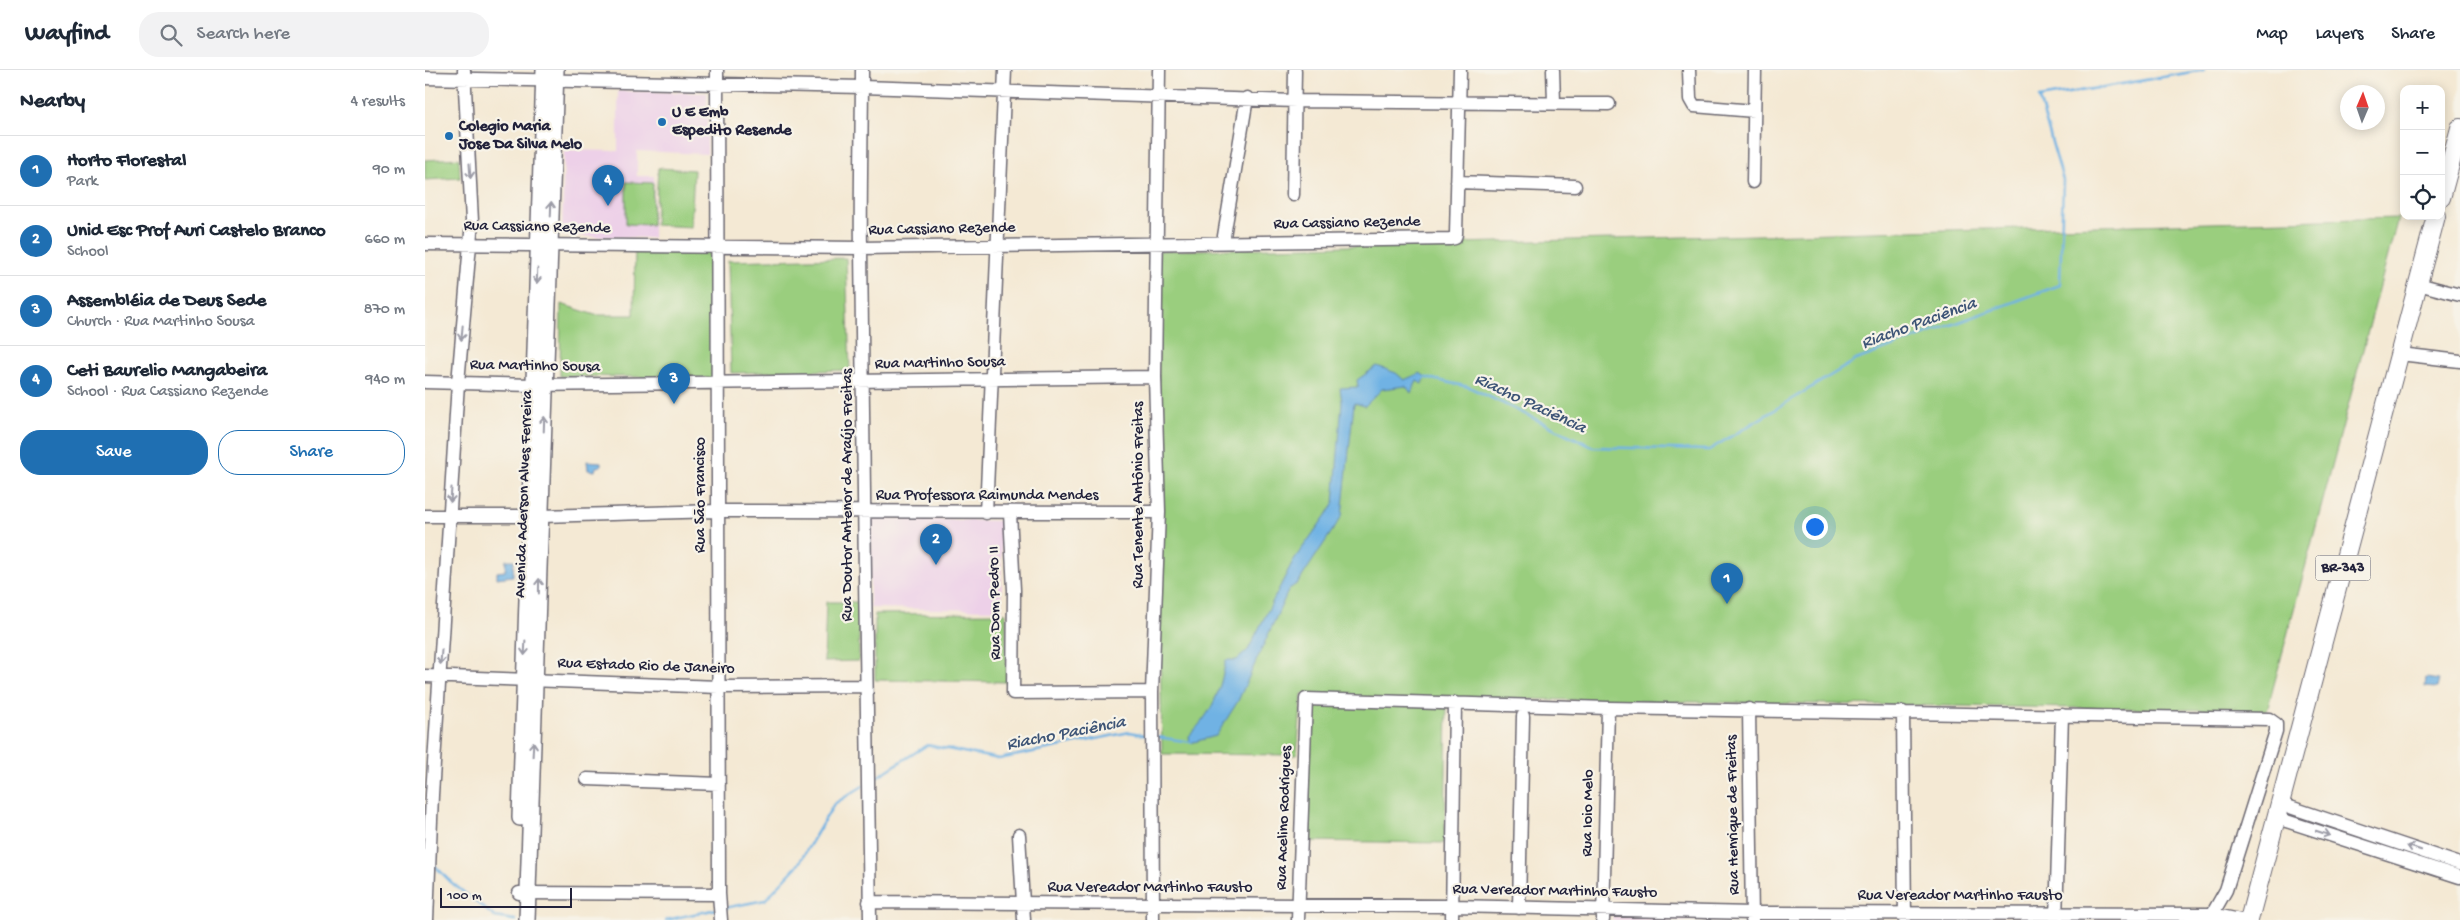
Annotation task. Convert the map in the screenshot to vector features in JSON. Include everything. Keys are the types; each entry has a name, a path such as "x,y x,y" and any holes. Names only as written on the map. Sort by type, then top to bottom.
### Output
{"highway":[{"path":"2445,183 2460,128"},
{"name":"BR-343","path":"2249,920 2435,220"}],"main road":[{"name":"Avenida Aderson Alves Ferreira","path":"518,920 523,894 550,75"},
{"name":"Avenida Aderson Alves Ferreira","path":"523,894 527,920"}],"street":[{"name":"Rua São Francisco","path":"717,70 717,510 719,894 721,920"},
{"name":"Rua Doutor Antenor de Araújo Freitas","path":"862,70 863,512 870,920"},
{"path":"986,513 990,380 1005,70"},
{"name":"Rua Tenente Antônio Freitas","path":"1153,920 1152,692 1159,512 1155,377 1159,70"},
{"path":"1293,194 1295,70"},
{"path":"1460,70 1457,182 1575,186"},
{"path":"1553,70 1554,102"},
{"path":"1689,70 1690,99 1697,107 1754,111"},
{"path":"1753,182 1755,70"},
{"path":"425,78 464,74 550,75 717,85 862,87 1296,101 1609,104"},
{"path":"427,920 426,900 439,676 458,383 473,206 464,74"},
{"path":"1223,242 1247,98"},
{"name":"Rua Cassiano Rezende","path":"425,244 861,248 1450,240 1455,238 1456,234 1457,182"},
{"path":"2418,284 2460,295"},
{"path":"2400,354 2460,361"},
{"name":"Rua Martinho Sousa","path":"425,382 540,385 1155,377"},
{"name":"Rua Professora Raimunda Mendes","path":"425,516 535,516 717,510 986,513 1159,512"},
{"name":"Rua Dom Pedro II","path":"1010,513 1014,590 1013,693 1152,692"},
{"name":"Rua Estado Rio de Janeiro","path":"425,676 719,687 865,686"},
{"name":"Rua Acelino Rodrigues","path":"1298,920 1306,699 1455,703"},
{"path":"1452,920 1455,703 1608,708 2269,719 2274,722 2275,734 2226,890 2210,917"},
{"name":"Rua Ioio Melo","path":"1603,914 1608,708"},
{"name":"Rua Henrique de Freitas","path":"1749,709 1752,917"},
{"path":"1903,712 1905,916"},
{"path":"2056,916 2062,715"},
{"path":"1519,908 1523,716"},
{"path":"587,779 719,784"},
{"path":"2279,811 2460,864"},
{"path":"2279,811 2460,877"},
{"path":"1019,835 1024,920"},
{"path":"523,894 719,894"},
{"name":"Rua Vereador Martinho Fausto","path":"869,902 1452,906 1519,908 1603,914 1752,917 2056,916 2210,917 2240,920"}],"shaded area":[{"path":"618,91 707,93 707,154 637,151 637,176 654,176 653,238 562,236 564,150 618,151"},
{"path":"870,518 1001,521 1002,610 870,608"},
{"path":"1612,917 1748,918 1748,920 1612,920"}],"green space":[{"path":"459,158 460,178 425,180 425,160"},
{"path":"658,168 694,170 691,227 655,225"},
{"path":"626,182 653,183 652,225 626,224"},
{"path":"2398,218 2267,711 1447,698 1445,843 1300,841 1309,694 1302,694 1297,755 1162,754 1158,515 1159,251"},
{"path":"635,248 719,249 717,378 560,376 561,304 595,315 634,315"},
{"path":"846,258 850,370 731,373 728,261"},
{"path":"826,602 859,602 859,661 824,662"},
{"path":"1006,613 1007,682 875,680 875,614"}],"water":[{"path":"1377,366 1396,373 1404,380 1420,373 1426,377 1422,384 1417,381 1411,393 1406,386 1382,389 1365,406 1354,403 1342,516 1298,583 1289,589 1238,701 1216,736 1190,743 1189,736 1210,709 1218,692 1226,660 1237,660 1248,650 1293,561 1334,504 1342,402 1340,388 1358,387 1357,380"},
{"path":"587,461 601,462 601,466 596,467 595,471 588,470"},
{"path":"506,560 514,560 513,576 497,578 497,572 505,571"},
{"path":"2426,678 2439,680 2437,688 2425,687"}],"waterway":[{"name":"Riacho Paciência","path":"1423,377 1469,387 1593,447 1709,450 1856,360 2060,285 2063,180 2039,98 2204,70"},
{"name":"Riacho Paciência","path":"872,780 927,745 999,759 1130,732 1149,736"},
{"name":"Riacho Paciência","path":"1157,737 1191,742"},
{"name":"Riacho Paciência","path":"724,908 765,900 798,865 834,804 863,786"},
{"name":"Riacho Paciência","path":"434,865 452,883 495,917 515,920"},
{"name":"Riacho Paciência","path":"666,920 717,909"}],"place":[{"name":"U E Emb Espedito Resende","path":"662,122"},
{"name":"Colegio Maria Jose Da Silva Melo","path":"449,136"},
{"name":"Ceti Baurelio Mangabeira","path":"608,206"},
{"name":"Assembléia de Deus Sede","path":"674,404"},
{"name":"Unid Esc Prof Auri Castelo Branco","path":"936,565"},
{"name":"Horto Florestal","path":"1727,604"}]}
